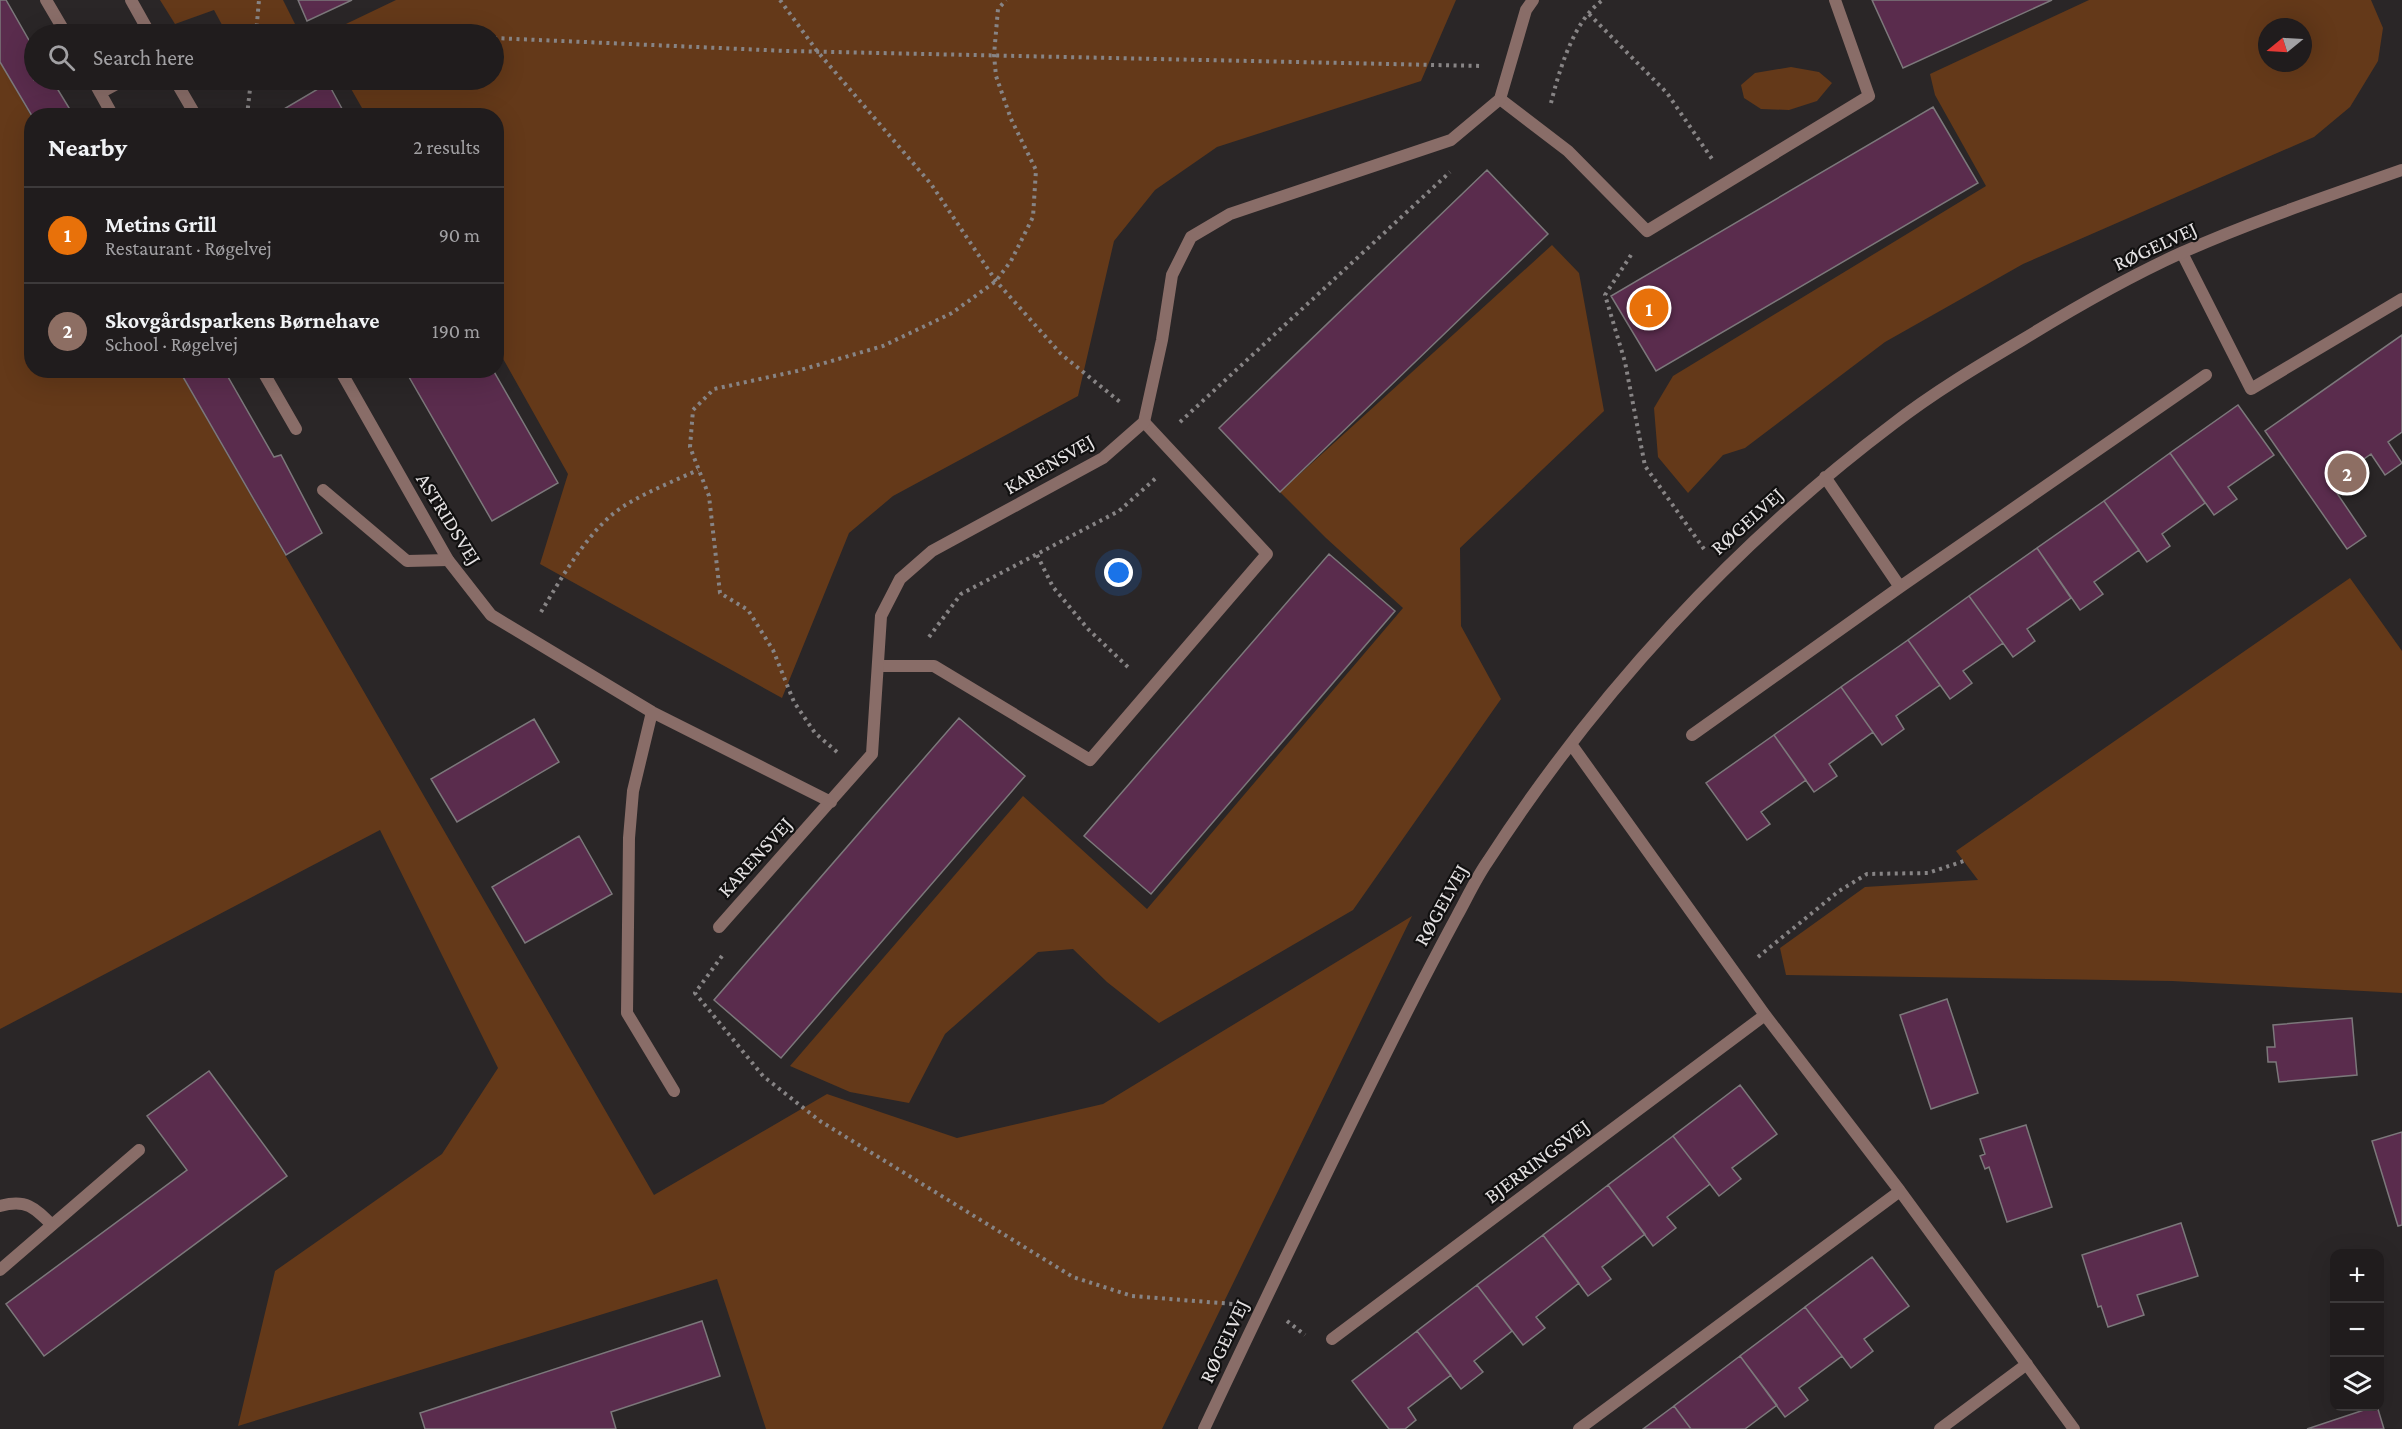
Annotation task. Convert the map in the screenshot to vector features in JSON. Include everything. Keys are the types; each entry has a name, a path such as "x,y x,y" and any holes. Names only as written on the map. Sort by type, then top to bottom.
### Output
{"street":[{"path":"46,0 60,24"},
{"path":"131,0 144,24"},
{"path":"879,666 934,666 1090,760 1267,554 1144,422 1162,340 1172,275 1191,237 1230,214 1451,140 1500,99 1526,10 1533,0"},
{"path":"1500,99 1568,152 1647,231 1869,96 1835,0"},
{"path":"98,90 109,108"},
{"path":"100,93 106,90"},
{"path":"181,90 191,108"},
{"name":"RØGELVEJ","path":"1204,1429 1262,1306 1426,974 1484,865 1529,799 1571,744 1636,665 1721,572 1826,477 1896,421 1972,369 2068,312 2182,253 2306,203 2402,170"},
{"path":"2182,253 2251,389 2402,299"},
{"path":"1692,735 1900,587 2206,375"},
{"path":"267,378 296,429"},
{"name":"ASTRIDSVEJ","path":"345,378 447,560 491,615 652,712 831,801"},
{"name":"KARENSVEJ","path":"719,927 872,754 881,616 900,579 932,551 1103,458 1144,422"},
{"path":"1826,477 1900,587"},
{"path":"323,490 407,561 447,560"},
{"path":"652,712 633,791 628,838 627,1013 674,1091"},
{"path":"1571,744 1765,1015 1900,1191 2074,1429"},
{"name":"BJERRINGSVEJ","path":"1332,1339 1765,1015"},
{"path":"0,1270 139,1149"},
{"path":"1579,1429 1900,1191"},
{"path":"0,1206 15,1202 34,1208 52,1225"},
{"path":"1940,1429 2027,1364"}],"path":[{"path":"257,24 259,0"},
{"path":"780,0 817,51 931,184 996,281 1061,354 1144,422"},
{"path":"858,770 815,733 804,717 794,702 773,650 748,610 720,593 709,496 690,447 693,410 714,389 797,371 883,346 952,314 996,281 1011,261 1033,217 1036,170 1011,119 996,76 994,55 998,9 1006,0"},
{"path":"1545,134 1557,80 1575,33 1597,4 1604,0"},
{"path":"1589,14 1666,93 1727,182"},
{"path":"504,38 817,51 1509,66"},
{"path":"248,108 250,90"},
{"path":"1161,440 1451,172"},
{"path":"1647,231 1605,295 1625,362 1645,466 1721,572"},
{"path":"914,666 929,637 961,594 1119,511 1178,458"},
{"path":"526,636 583,548 608,519 626,505 698,470"},
{"path":"1037,555 1053,587 1088,629 1151,689"},
{"path":"1736,975 1839,891 1867,874 1928,873 1964,861"},
{"path":"719,927 732,942 695,993 763,1076 820,1121 1073,1277 1132,1296 1262,1306 1296,1326 1314,1345 1322,1346 1332,1339"}],"shaded area":[{"path":"160,0 283,0 295,24 222,24 214,10 175,24"},
{"path":"396,0 1456,0 1421,81 1217,147 1155,190 1114,241 1078,396 893,496 849,533 782,698 540,564 568,474 504,360 504,108 362,108 352,90 504,90 504,24 346,24"},
{"path":"2089,0 2371,0 2383,28 2378,61 2350,107 2314,137 2023,264 1885,342 1745,448 1723,455 1688,493 1658,457 1654,408 1673,376 1986,186 1935,95 1930,74"},
{"path":"0,62 26,108 24,108 24,378 183,378 654,1195 827,1094 957,1138 1103,1104 1412,916 1162,1429 766,1429 717,1279 238,1426 275,1271 442,1154 498,1068 380,830 0,1029"},
{"path":"1791,67 1819,72 1832,83 1817,101 1789,110 1761,109 1744,98 1741,85 1755,73"},
{"path":"1552,245 1579,273 1604,411 1460,548 1461,626 1501,699 1353,910 1159,1023 1107,982 1073,949 1038,952 945,1034 909,1103 850,1092 790,1066 1023,796 1147,909 1403,608 1326,538 1280,492"},
{"path":"2350,578 2402,651 2402,993 2172,981 1786,975 1780,948 1865,887 1978,880 1956,851"}],"building":[{"path":"0,0 6,0 24,32 24,90 58,90 69,108 27,108 0,62"},
{"path":"298,0 352,0 307,21"},
{"path":"1872,0 2052,0 1903,68"},
{"path":"316,90 332,90 342,108 286,108"},
{"path":"1933,107 1978,183 1656,371 1611,296"},
{"path":"1487,170 1548,234 1280,492 1219,428"},
{"path":"2402,335 2402,432 2388,442 2402,463 2385,475 2371,454 2330,483 2366,536 2347,549 2265,431"},
{"path":"184,378 229,378 274,457 281,455 322,533 286,555"},
{"path":"410,378 498,378 558,483 492,521"},
{"path":"2238,405 2274,455 2228,487 2237,499 2214,515 2170,453"},
{"path":"2170,453 2205,503 2162,534 2170,546 2147,562 2104,501"},
{"path":"2104,501 2139,550 2094,582 2103,594 2080,610 2037,548"},
{"path":"2037,548 2071,598 2027,629 2035,641 2013,657 1969,596"},
{"path":"1329,554 1395,611 1151,894 1084,836"},
{"path":"1969,596 2003,643 1963,671 1972,683 1950,699 1908,640"},
{"path":"1908,640 1940,685 1896,716 1904,729 1882,745 1841,687"},
{"path":"1841,687 1873,732 1829,764 1837,776 1814,792 1774,735"},
{"path":"959,718 1025,776 781,1058 714,1000"},
{"path":"534,719 559,762 457,822 431,779"},
{"path":"1774,735 1806,780 1761,812 1770,824 1747,840 1706,783"},
{"path":"579,836 612,894 525,943 492,887"},
{"path":"1947,999 1978,1093 1931,1109 1900,1015"},
{"path":"2352,1018 2357,1075 2279,1082 2276,1062 2268,1062 2267,1047 2275,1047 2273,1025"},
{"path":"209,1071 287,1176 44,1356 6,1304 187,1170 147,1116"},
{"path":"1740,1085 1777,1134 1732,1168 1741,1179 1719,1196 1673,1136"},
{"path":"2026,1125 2052,1207 2007,1222 1989,1167 1985,1169 1980,1156 1985,1154 1980,1139"},
{"path":"2402,1132 2402,1225 2398,1226 2372,1141"},
{"path":"1673,1136 1710,1184 1667,1217 1676,1228 1653,1246 1608,1185"},
{"path":"1608,1185 1645,1234 1602,1267 1611,1279 1588,1296 1543,1235"},
{"path":"2181,1223 2198,1276 2137,1295 2144,1315 2108,1327 2101,1306 2098,1307 2082,1255"},
{"path":"1543,1235 1579,1283 1536,1317 1545,1328 1523,1345 1477,1285"},
{"path":"1872,1257 1909,1306 1864,1339 1873,1351 1851,1368 1805,1307"},
{"path":"1477,1285 1512,1331 1474,1361 1483,1372 1461,1389 1417,1331"},
{"path":"1805,1307 1842,1356 1799,1388 1808,1400 1785,1417 1740,1356"},
{"path":"702,1321 720,1376 611,1412 616,1429 425,1429 420,1413"},
{"path":"1417,1331 1451,1375 1408,1408 1416,1420 1405,1429 1389,1429 1352,1381"},
{"path":"1740,1356 1777,1405 1745,1429 1691,1429 1674,1406"},
{"path":"1674,1406 1691,1429 1643,1429"},
{"path":"2361,1411 2379,1411 2384,1429 2307,1429"}],"place":[{"name":"Metins Grill","path":"1649,308"},
{"name":"Skovgårdsparkens Børnehave","path":"2347,473"}]}
